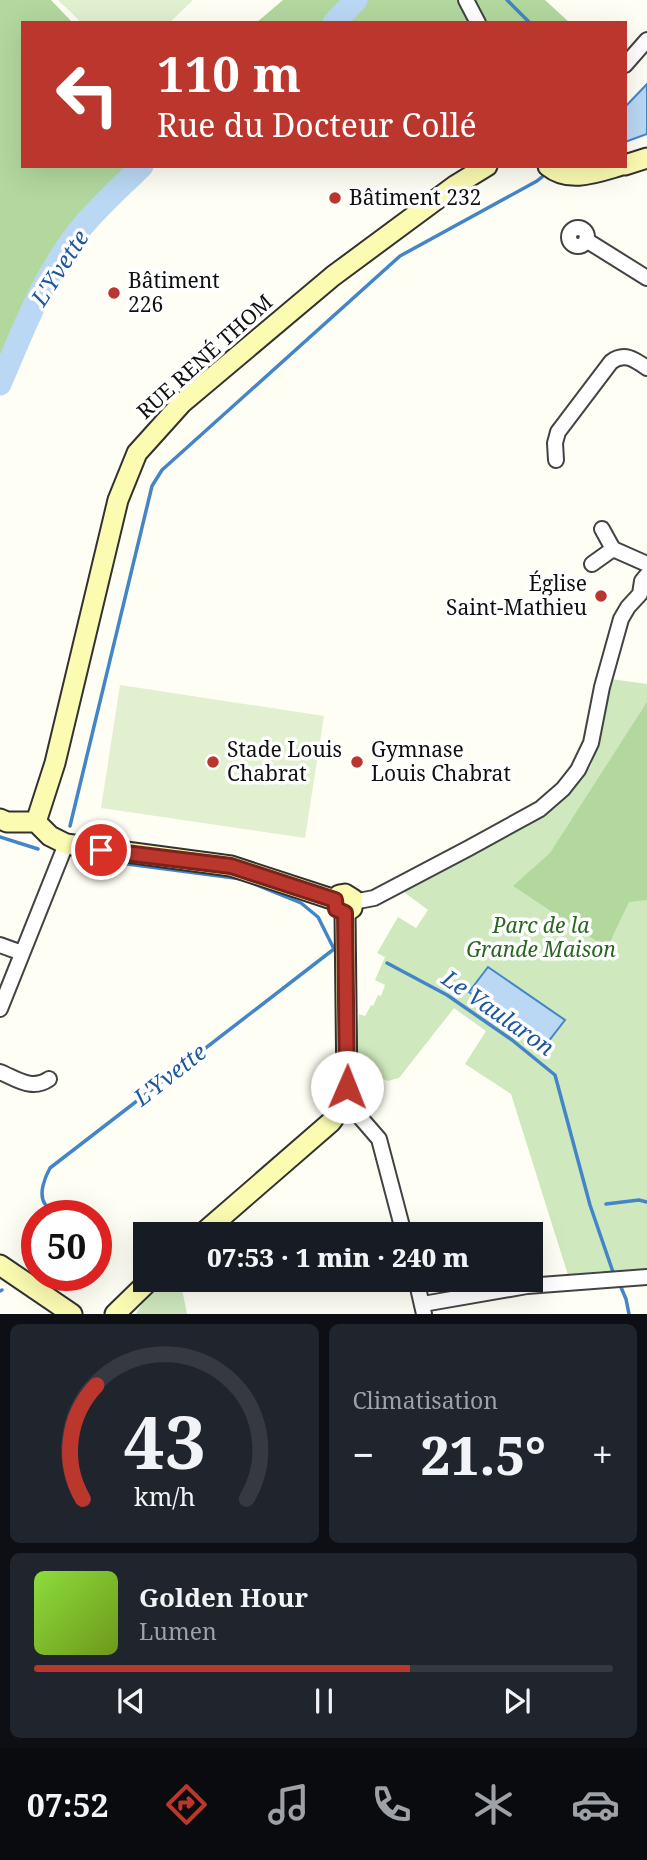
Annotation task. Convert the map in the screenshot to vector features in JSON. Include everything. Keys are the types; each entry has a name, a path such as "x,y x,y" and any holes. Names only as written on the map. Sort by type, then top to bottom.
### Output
{"main road":[{"path":"627,164 647,158"},
{"name":"RUE RENÉ THOM","path":"36,822 55,764 117,500 131,464 145,442 182,403 333,276 484,168"},
{"path":"552,169 571,177 610,168"},
{"path":"0,819 7,822 36,822 50,836 66,845 231,866 344,905 348,1041 346,1101 331,1122 216,1222"},
{"path":"0,1265 72,1314"},
{"path":"115,1314 138,1292"},
{"path":"131,1314 142,1292"}],"street":[{"path":"466,0 477,21"},
{"path":"627,63 647,40"},
{"path":"586,240 647,278"},
{"path":"556,460 555,443 558,432 611,362 618,356 624,356 647,368"},
{"path":"602,530 613,549 647,564"},
{"path":"592,564 613,549"},
{"path":"344,905 374,898 540,808 563,789 578,770 591,743 602,687 621,619 628,607 643,596 642,581 647,575"},
{"path":"0,1009 66,845"},
{"path":"0,945 23,953"},
{"path":"0,1072 33,1085 41,1086 49,1079"},
{"path":"346,1101 379,1139 401,1222"},
{"path":"419,1292 424,1309 527,1286 647,1278"}],"green space":[{"path":"0,0 51,0 71,21 21,21 21,168 133,168 83,218 38,286 4,356 0,354"},
{"path":"58,0 193,0 171,21 80,21"},
{"path":"283,0 545,0 568,21 258,21"},
{"name":"Parc de la Grande Maison","path":"611,679 647,684 647,1273 610,1277 602,1271 568,1275 511,1094 465,1064 486,1031 454,1008 399,1078 388,1081 381,1078 379,1082 372,1071 361,1066 356,1047 359,1014 365,1016 378,995 381,996 385,985 375,980 385,957 377,953 398,917 416,928 428,910 404,892 549,811 591,766"},
{"name":"Stade Louis Chabrat","path":"120,685 324,716 305,838 101,808"},
{"path":"647,702 647,900 629,902 607,948 513,886 550,853"},
{"path":"152,1292 183,1292 187,1314 136,1314"}],"water":[{"path":"647,84 647,134 627,141 627,105"},
{"path":"488,967 565,1020 544,1047 469,992"}],"waterway":[{"name":"L'Yvette","path":"336,21 356,0"},
{"path":"507,0 528,21"},
{"name":"L'Yvette","path":"0,384 35,303 56,263 96,211 140,168"},
{"path":"70,826 152,486 162,470 400,256 537,181 548,172"},
{"name":"Le Vaularon","path":"0,837 38,849"},
{"name":"Le Vaularon","path":"74,857 242,879"},
{"name":"L'Yvette","path":"43,1200 44,1181 50,1168 334,949 318,917 301,903 252,883"},
{"name":"Le Vaularon","path":"387,963 447,995 512,1040 555,1075 590,1205 613,1272"},
{"path":"606,1204 639,1200 647,1202"},
{"name":"Le Vaularon","path":"620,1285 629,1314"}],"place":[{"name":"Bâtiment 232","path":"335,198"},
{"name":"Bâtiment 226","path":"114,293"},
{"name":"Église Saint-Mathieu","path":"601,596"},
{"name":"Stade Louis Chabrat","path":"213,762"},
{"name":"Gymnase Louis Chabrat","path":"357,762"}],"route":[{"path":"101,850 231,866 335,900 336,909 345,913 347,1087"}]}
